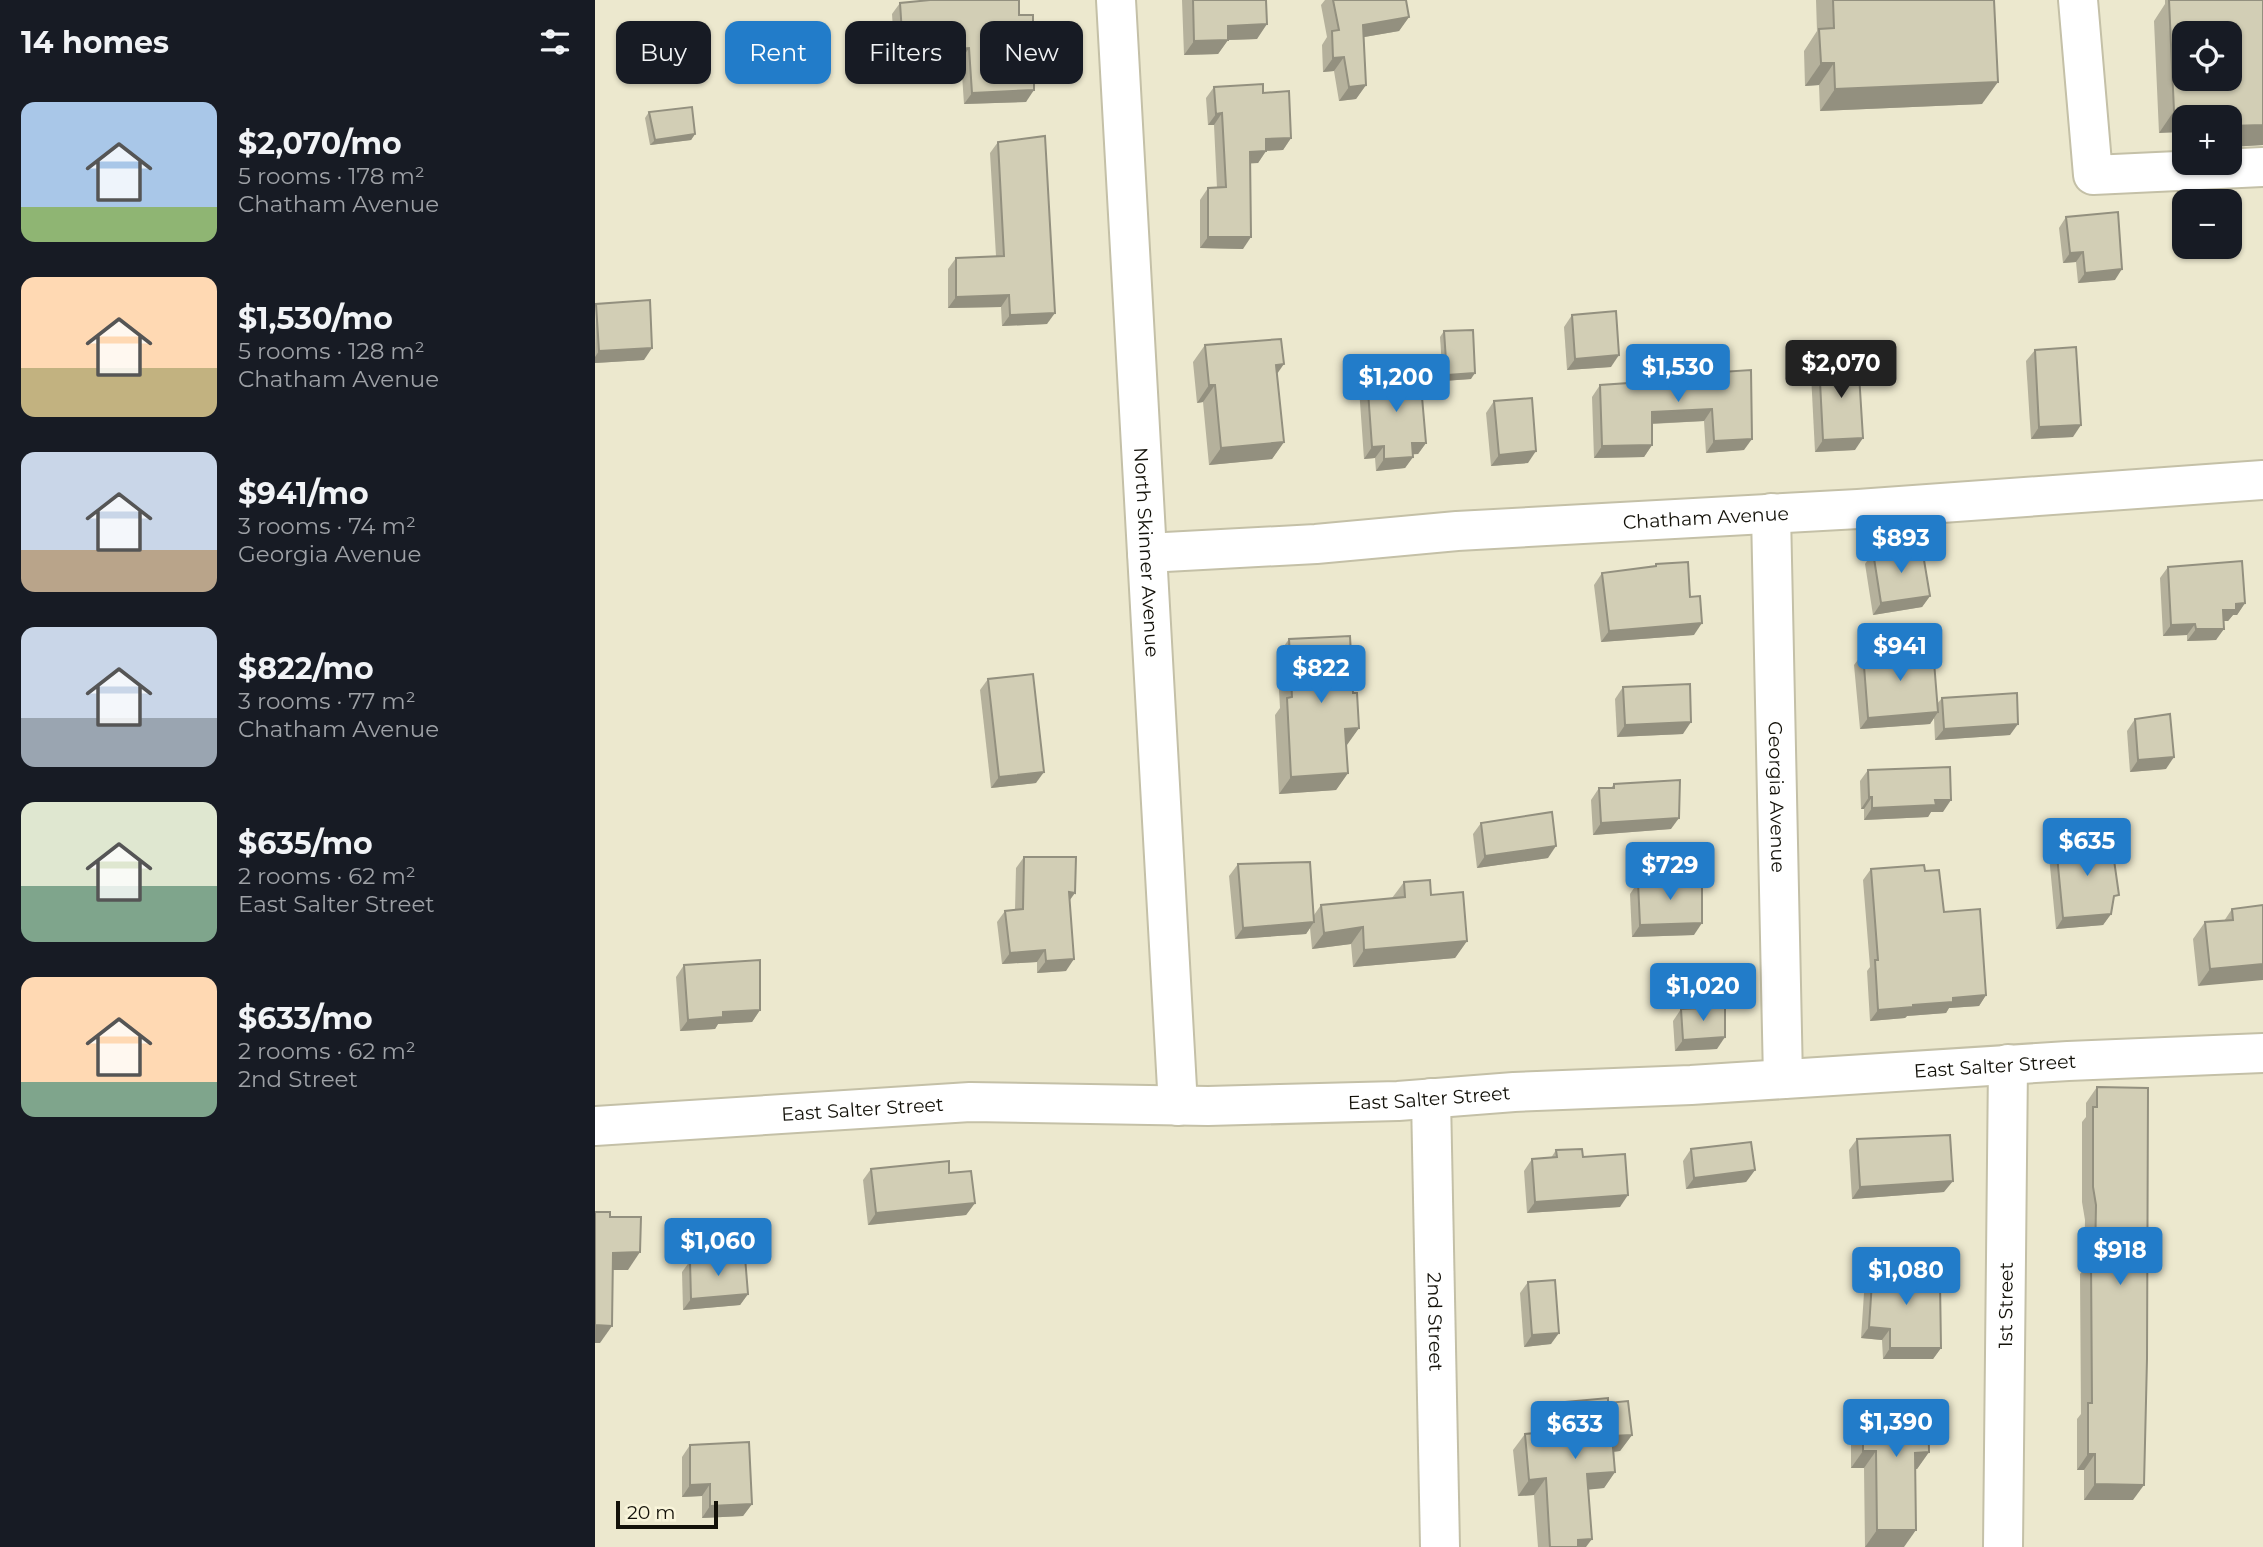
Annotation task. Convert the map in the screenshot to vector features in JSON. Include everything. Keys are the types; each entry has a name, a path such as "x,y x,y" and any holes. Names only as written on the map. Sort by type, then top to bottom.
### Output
{"street":[{"name":"North Skinner Avenue","path":"1115,0 1178,1106"},
{"path":"2078,0 2093,175 2263,167"},
{"name":"Chatham Avenue","path":"1147,553 1315,544 1483,529 1858,509 2263,480"},
{"name":"Georgia Avenue","path":"1772,513 1783,1079"},
{"name":"East Salter Street","path":"595,1126 970,1102 1274,1106 2008,1065 2263,1054"},
{"name":"1st Street","path":"2003,1547 2008,1065"},
{"name":"2nd Street","path":"1431,1098 1440,1547"}],"building":[{"path":"930,0 1019,0 1019,15 1033,15 1033,21 980,21 980,84 1034,84 1034,90 972,93 969,48 966,48 966,21 901,21 900,3"},
{"path":"1193,0 1266,0 1267,24 1228,26 1228,40 1194,41"},
{"path":"1333,0 1406,0 1409,17 1363,25 1366,85 1349,87 1344,57 1333,58 1332,31 1339,30"},
{"path":"1833,0 1994,0 1998,82 1835,89 1834,63 1821,63 1819,29 1834,28"},
{"path":"2169,0 2263,0 2263,125 2242,126 2242,105 2174,105 2173,91 2242,91 2242,21 2172,21 2172,67"},
{"path":"1263,84 1263,93 1289,91 1291,138 1266,139 1266,151 1250,152 1251,237 1208,237 1208,188 1226,187 1222,113 1216,114 1214,87"},
{"path":"692,107 695,134 655,140 649,112"},
{"path":"1045,136 1055,313 1010,315 1009,295 956,297 956,258 1004,256 998,142"},
{"path":"2118,212 2122,269 2085,273 2083,252 2070,253 2066,217"},
{"path":"650,300 652,348 599,351 596,304"},
{"path":"1616,311 1619,355 1575,359 1572,315"},
{"path":"1473,330 1475,373 1447,375 1444,331"},
{"path":"1281,339 1284,364 1276,365 1284,442 1221,448 1215,385 1209,385 1205,345"},
{"path":"2076,347 2081,425 2039,427 2035,350"},
{"path":"1858,358 1863,438 1823,440 1819,362"},
{"path":"1705,361 1706,373 1751,370 1752,439 1714,441 1712,409 1652,412 1652,445 1602,446 1600,385 1673,380 1672,364"},
{"path":"1420,374 1426,443 1412,443 1413,457 1384,459 1384,446 1372,447 1367,377"},
{"path":"1532,398 1536,451 1499,455 1494,401"},
{"path":"1906,547 1907,555 1923,554 1930,596 1881,603 1873,552"},
{"path":"2242,561 2245,603 2236,604 2236,610 2223,610 2224,629 2196,629 2195,624 2171,625 2168,567"},
{"path":"1688,562 1690,597 1700,596 1702,623 1609,631 1602,573"},
{"path":"1350,636 1353,693 1357,693 1359,728 1345,729 1348,773 1291,777 1287,698 1292,697 1289,639"},
{"path":"1933,649 1938,712 1868,718 1863,653"},
{"path":"1033,674 1044,772 999,777 988,679"},
{"path":"1690,684 1691,722 1625,725 1623,687"},
{"path":"2017,693 2018,724 1944,729 1942,698"},
{"path":"2170,714 2174,757 2138,760 2135,719"},
{"path":"1950,767 1951,800 1935,800 1936,805 1872,808 1868,770"},
{"path":"1680,780 1679,818 1601,823 1599,788 1614,788 1614,784"},
{"path":"1552,812 1556,846 1485,856 1481,823"},
{"path":"2111,839 2119,895 2114,896 2111,914 2063,918 2056,845"},
{"path":"1024,857 1076,857 1075,893 1069,892 1074,959 1046,961 1045,950 1010,953 1005,911 1023,909"},
{"path":"1310,862 1314,922 1243,928 1238,864"},
{"path":"1924,865 1925,871 1939,870 1944,912 1980,909 1986,995 1953,998 1953,1002 1878,1010 1875,960 1878,960 1871,869"},
{"path":"1430,880 1431,895 1463,892 1467,941 1364,950 1363,927 1324,933 1321,905 1405,897 1404,882"},
{"path":"1702,880 1702,923 1640,925 1638,882"},
{"path":"2263,905 2263,964 2210,969 2205,922 2233,920 2232,909"},
{"path":"760,960 760,1010 723,1012 723,1017 688,1020 684,965"},
{"path":"1725,1007 1725,1037 1683,1040 1681,1009"},
{"path":"2097,1087 2148,1088 2144,1485 2095,1484 2095,1454 2088,1454 2088,1403 2092,1403 2091,1259 2095,1259 2096,1205 2093,1187 2093,1107 2097,1107"},
{"path":"1950,1135 1953,1181 1860,1187 1857,1139"},
{"path":"1751,1142 1755,1170 1694,1178 1691,1149"},
{"path":"1582,1149 1583,1157 1625,1154 1628,1195 1535,1202 1532,1159 1557,1157 1556,1150"},
{"path":"949,1161 949,1173 971,1171 975,1203 876,1213 871,1169"},
{"path":"595,1212 610,1212 610,1217 641,1217 640,1252 613,1253 612,1326 595,1325"},
{"path":"745,1257 748,1294 691,1299 690,1261"},
{"path":"1926,1266 1926,1282 1940,1282 1941,1348 1890,1348 1890,1329 1869,1327 1873,1267"},
{"path":"1555,1280 1559,1333 1532,1335 1528,1282"},
{"path":"1608,1398 1608,1403 1628,1401 1632,1435 1612,1436 1615,1472 1587,1474 1592,1539 1578,1540 1578,1547 1550,1547 1546,1478 1529,1480 1525,1434 1546,1432 1544,1404"},
{"path":"1928,1403 1929,1452 1915,1453 1916,1530 1877,1530 1876,1451 1863,1451 1863,1404"},
{"path":"749,1442 752,1504 710,1506 710,1484 690,1485 690,1445"}]}
